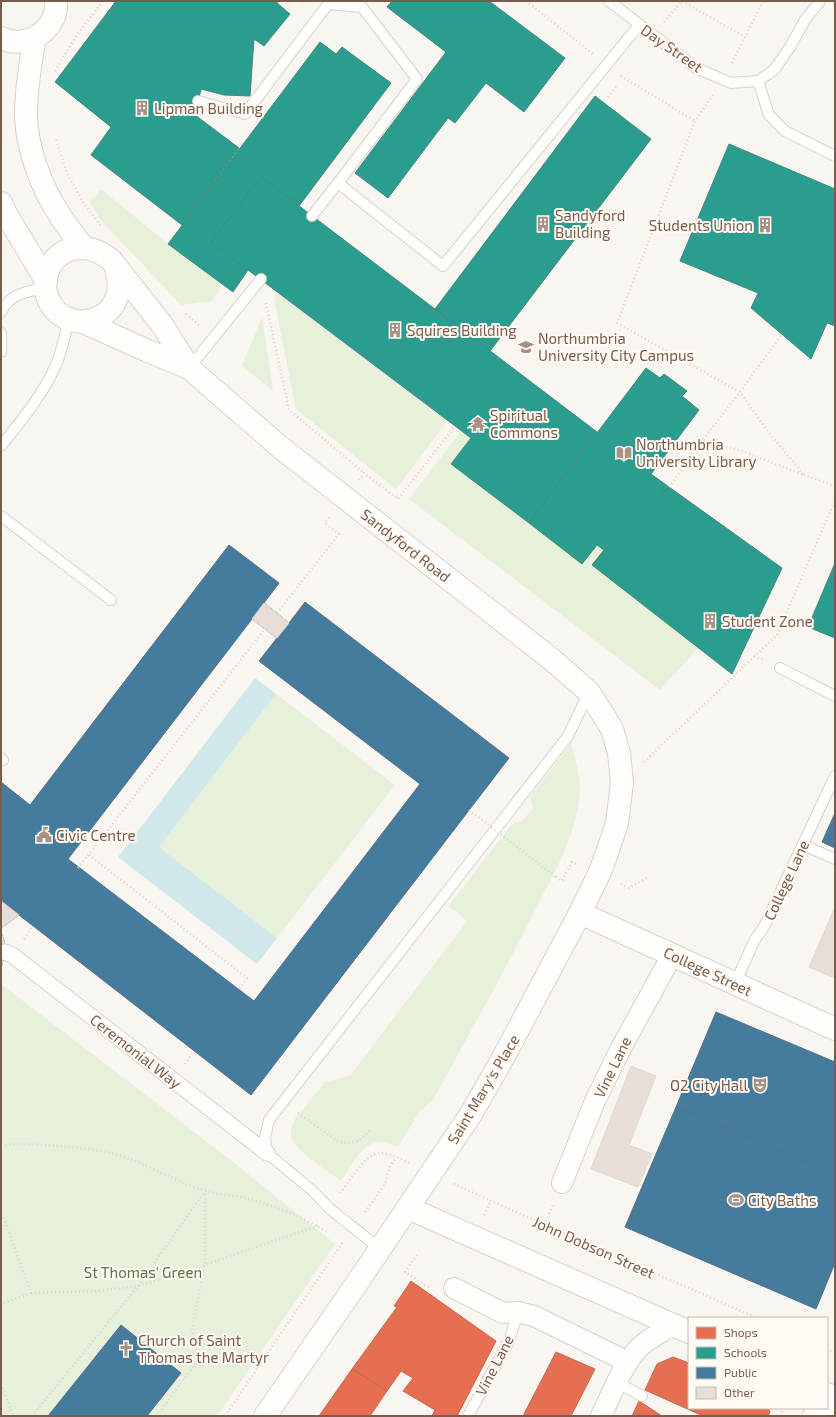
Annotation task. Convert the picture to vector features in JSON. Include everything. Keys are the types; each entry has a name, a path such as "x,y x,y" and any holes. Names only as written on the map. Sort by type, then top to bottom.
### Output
{"main road":[{"path":"1,38 14,41 25,41 35,38 50,24 57,2"},
{"path":"35,38 29,67 27,93 26,118 29,141 35,164 57,212 83,247"},
{"path":"1,203 46,284"},
{"path":"83,247 103,253 111,260 116,269 163,326 189,368 60,314 52,307 48,298 46,284 48,270 53,262 61,254 72,249 83,247"},
{"path":"76,321 93,321 110,310 116,300 119,290 119,279 116,269"},
{"name":"Sandyford Road","path":"189,368 280,447 550,658 589,692 612,729"},
{"name":"Saint Mary's Place","path":"265,1416 471,1114 503,1058 580,913 599,874 617,822 622,783 619,753 612,729"},
{"name":"College Street","path":"580,913 835,1029"},
{"path":"408,1208 681,1328"}],"street":[{"name":"Ceremonial Way","path":"5,952 12,954 267,1153"},
{"name":"Vine Lane","path":"562,1183 596,1101 620,1050 672,955"},
{"path":"454,1288 503,1313 518,1312 534,1316 628,1362"},
{"path":"601,1416 628,1362 638,1348 652,1338 681,1328"},
{"path":"813,1416 821,1411 835,1407"}],"lane":[{"name":"Day Street","path":"609,1 638,25 696,68 732,83 758,81"},
{"path":"820,1 805,20 790,47 774,70 758,81 769,115 785,131 835,156"},
{"path":"198,101 245,114 328,4 362,7 417,79 312,216"},
{"path":"338,183 442,266 638,25"},
{"path":"189,368 261,279"},
{"path":"1,312 4,305 11,298 46,284"},
{"path":"1,446 46,385 56,365 63,345 76,321"},
{"path":"1,333 1,352"},
{"path":"1,516 111,600"},
{"path":"780,668 835,696"},
{"path":"380,1249 329,1208 314,1192 267,1153 265,1137 269,1120 568,736 589,692"},
{"name":"College Lane","path":"735,984 754,941 764,927 835,776"},
{"path":"803,845 835,859"},
{"name":"Vine Lane","path":"468,1416 509,1340 518,1312"},
{"path":"618,1383 642,1396"}],"path":[{"path":"54,73 76,36 103,1"},
{"path":"526,1 622,77 695,121"},
{"path":"763,1 724,80 695,121 617,323 740,392 769,433 804,475"},
{"path":"55,139 67,173 84,204 104,229"},
{"path":"261,279 289,410 364,473"},
{"path":"184,312 214,338"},
{"path":"669,487 782,334"},
{"path":"702,441 742,451 835,486"},
{"path":"622,783 777,635 835,500"},
{"path":"277,613 308,574"},
{"path":"78,868 265,629"},
{"path":"469,810 556,876"},
{"path":"89,854 247,978 239,989"},
{"path":"283,1102 339,1142 350,1143 360,1140 370,1130"},
{"path":"1,1146 16,1144 56,1146 111,1154 132,1160 205,1191 244,1198 265,1204 317,1226"},
{"name":"John Dobson Street","path":"317,1226 360,1167 372,1155 382,1153 432,1173 545,1225 755,1317"},
{"path":"225,1416 353,1228 385,1184 390,1166 396,1158"},
{"path":"157,1416 198,1360 192,1329 205,1265 205,1191"},
{"path":"32,1416 138,1286 205,1191"},
{"path":"1,1217 3,1216 31,1293"},
{"path":"1,1304 31,1293 96,1291 138,1286 205,1265 317,1226"},
{"path":"417,1255 405,1272 447,1299 454,1288"},
{"path":"1,1384 14,1416"},
{"path":"1,1413 12,1411"}],"green space":[{"path":"101,189 168,244 220,282 219,291 212,301 181,305 100,219 90,202"},
{"path":"278,292 447,421 396,489 296,409 274,298"},
{"path":"262,317 273,391 242,366"},
{"path":"461,431 471,438 451,465 582,563 597,545 604,550 592,565 700,646 660,690 409,499"},
{"path":"276,694 395,785 277,938 159,847"},
{"path":"571,743 578,772 580,793 573,829 556,871 433,1100 419,1112 398,1147 387,1143 373,1143 362,1151 352,1163 341,1181 305,1155 294,1143 291,1137 291,1132 295,1119 325,1082 350,1076 467,921 449,906 511,825 523,820 533,808 530,797"},
{"name":"St Thomas' Green","path":"1,984 228,1158 335,1244 217,1416 1,1416"}],"water":[{"path":"255,678 276,694 159,847 277,938 257,964 118,857"}],"building: Shops":[{"path":"411,1281 496,1341 457,1416 432,1416 435,1410 403,1391 413,1378 401,1371 387,1391 352,1369 397,1307 394,1306"},
{"path":"556,1352 595,1369 571,1416 523,1416"},
{"path":"673,1357 688,1363 688,1409 768,1409 770,1412 768,1416 703,1416 645,1390 657,1364"},
{"path":"352,1369 387,1391 370,1416 319,1416"},
{"path":"639,1401 662,1416 632,1416"}],"building: Schools":[{"name":"Lipman Building","path":"116,1 278,1 277,3 290,14 264,46 254,39 250,96 224,95 201,89 195,115 239,148 182,225 91,155 111,127 55,82"},
{"path":"392,1 489,1 565,58 524,112 486,83 455,123 448,118 388,198 355,173 446,52 387,7"},
{"path":"320,42 336,54 342,47 391,83 299,206 261,177 211,242 248,270 233,292 168,244"},
{"name":"Sandyford Building","path":"595,96 651,139 490,351 435,309"},
{"name":"Students Union","path":"729,144 835,189 835,326 827,323 811,359 751,308 758,293 680,261"},
{"name":"Squires Building","path":"261,177 597,432 529,523 451,464 471,438 211,242"},
{"name":"Northumbria University Library","path":"646,368 660,378 664,374 687,391 682,396 699,410 651,474 669,487 592,565 604,550 597,545 582,564 529,523"},
{"name":"Student Zone","path":"669,487 782,568 732,674 592,565"},
{"path":"835,563 835,638 808,627"}],"building: Public":[{"name":"Civic Centre","path":"229,545 279,583 264,603 289,623 305,602 509,758 251,1095 19,915 1,928 1,782 30,805","holes":["252,619 277,638 259,661 420,784 254,1001 68,859"]},
{"path":"835,813 835,848 822,842"},
{"path":"1,933 4,940 5,952 1,968"},
{"name":"O2 City Hall","path":"716,1012 835,1062 835,1174 676,1107"},
{"name":"City Baths","path":"676,1107 835,1174 835,1263 816,1309 625,1227"},
{"name":"Church of Saint Thomas the Martyr","path":"121,1325 181,1373 147,1416 48,1416"}],"building: Other":[{"path":"264,603 289,623 277,638 252,619"},
{"path":"1,901 19,915 1,928"},
{"path":"835,907 835,978 809,967"},
{"path":"1,933 4,940 5,952 1,968"},
{"path":"631,1066 656,1076 629,1145 652,1154 638,1187 591,1169"}],"place":[{"name":"Lipman Building","path":"142,108"},
{"name":"Sandyford Building","path":"543,224"},
{"name":"Students Union","path":"765,225"},
{"name":"Squires Building","path":"395,330"},
{"name":"Northumbria University City Campus","path":"526,347"},
{"name":"Spiritual Commons","path":"478,424"},
{"name":"Northumbria University Library","path":"624,453"},
{"name":"Student Zone","path":"710,621"},
{"name":"Civic Centre","path":"44,835"},
{"name":"O2 City Hall","path":"760,1085"},
{"name":"City Baths","path":"736,1200"},
{"name":"Church of Saint Thomas the Martyr","path":"126,1349"}]}
